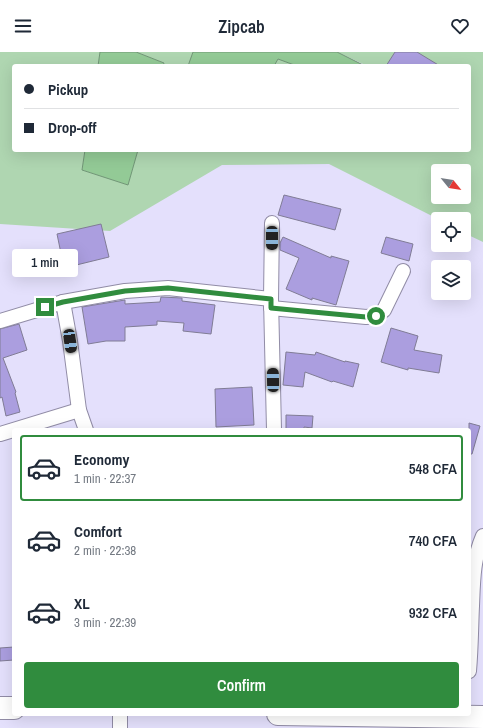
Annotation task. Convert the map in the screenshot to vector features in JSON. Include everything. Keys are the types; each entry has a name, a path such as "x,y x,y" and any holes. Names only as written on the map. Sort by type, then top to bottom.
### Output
{"main road":[{"path":"0,708 12,708"}],"street":[{"path":"272,223 271,304 274,428"},
{"path":"0,321 63,302 125,291 168,288 366,317 376,316 384,310 403,271"},
{"path":"63,302 70,341 79,410 85,428"},
{"path":"20,428 79,410"},
{"path":"0,434 12,430"},
{"path":"471,655 473,576 476,559 483,536"},
{"path":"120,716 120,728"}],"shaded area":[{"path":"0,52 100,52 98,64 12,64 12,152 85,152 82,170 128,185 137,152 471,152 471,64 363,64 337,52 483,52 483,242 471,236 471,212 431,212 431,215 329,164 222,165 110,231 0,224"},
{"path":"100,52 136,52 164,63 164,64 98,64"},
{"path":"136,52 193,52 189,64 164,63"},
{"path":"193,52 337,52 361,64 292,64 278,59 275,64 189,64"},
{"path":"278,59 292,64 275,64"},
{"path":"85,152 137,152 128,185 82,170"}],"building":[{"path":"395,52 417,52 437,64 387,64"},
{"path":"284,195 341,209 335,230 278,215"},
{"path":"101,224 109,257 64,268 57,234"},
{"path":"283,237 331,258 331,256 349,261 336,305 312,298 312,300 286,289 299,258 280,250 280,243"},
{"path":"386,237 413,244 409,261 381,253"},
{"path":"161,297 182,298 182,301 215,305 211,334 183,331 184,323 157,321 157,325 125,327 125,341 106,341 88,344 82,307 125,300 125,304 160,302"},
{"path":"19,324 27,350 3,358 16,392 20,412 6,416 2,397 0,398 0,329"},
{"path":"391,328 418,336 414,350 442,355 439,373 408,368 408,370 381,362"},
{"path":"286,352 315,355 316,352 345,362 359,364 353,387 333,381 332,382 305,372 303,387 283,385"},
{"path":"252,387 254,425 216,427 215,389"},
{"path":"286,415 313,416 312,428 286,428"},
{"path":"469,423 480,426 472,454 471,428 469,428"},
{"path":"12,647 12,660 0,661 0,648"}],"route":[{"path":"45,307 63,302 125,291 168,288 271,299 271,308 366,317 376,316"}]}
